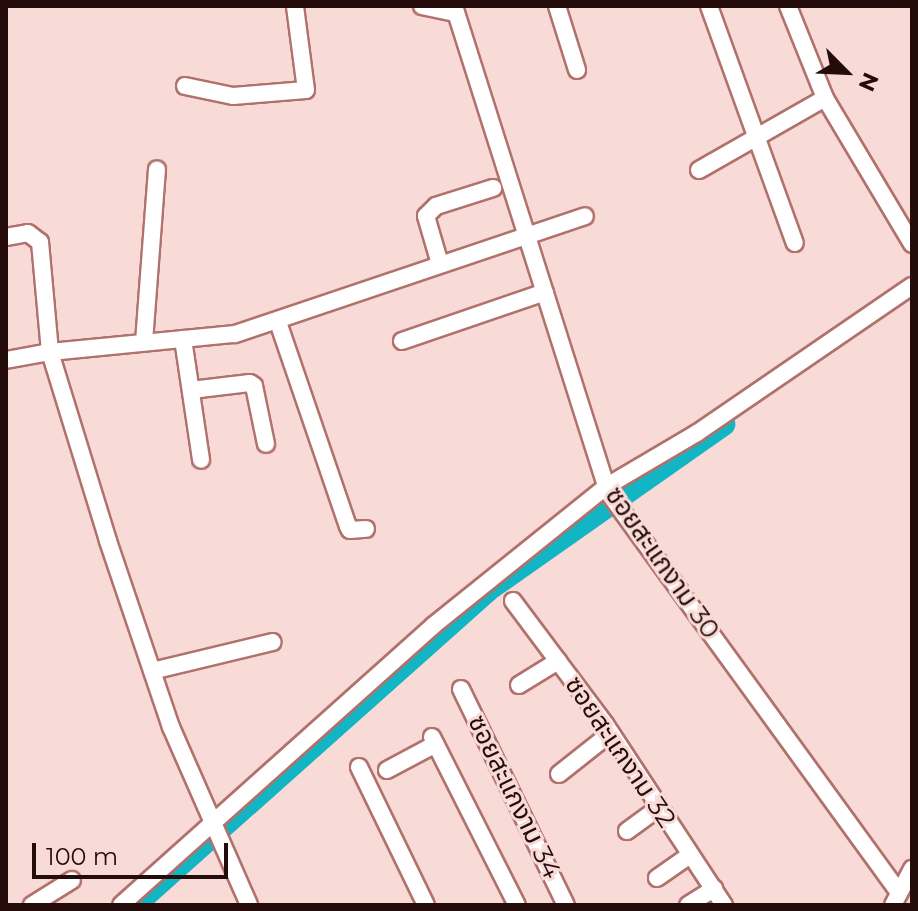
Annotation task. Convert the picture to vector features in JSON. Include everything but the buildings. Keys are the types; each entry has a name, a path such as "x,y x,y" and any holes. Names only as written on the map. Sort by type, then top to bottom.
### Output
{"street":[{"path":"185,86 233,96 306,90 295,6"},
{"path":"422,6 455,9"},
{"path":"557,6 577,70"},
{"path":"709,6 795,243"},
{"path":"788,6 825,98 912,244"},
{"name":"ซอยสะแกงาม 30","path":"455,9 608,489 896,899"},
{"path":"699,170 825,98"},
{"path":"144,342 157,169"},
{"path":"440,264 426,216 436,206 493,188"},
{"path":"6,360 50,352 235,334 585,216"},
{"path":"6,237 28,233 40,242 50,352 108,541 171,727 215,820 249,905"},
{"path":"121,905 434,625 608,489 697,433 912,286"},
{"path":"402,341 545,292"},
{"path":"278,322 348,526 350,530 366,529"},
{"path":"183,339 201,460"},
{"path":"191,390 250,383 254,386 266,444"},
{"name":"ซอยสะแกงาม 32","path":"513,601 611,733 724,905"},
{"path":"152,671 273,642"},
{"path":"519,685 558,661"},
{"name":"ซอยสะแกงาม 34","path":"461,689 566,905"},
{"path":"559,774 611,733"},
{"path":"387,770 434,741 517,905"},
{"path":"359,767 426,905"},
{"path":"627,831 659,808"},
{"path":"657,878 690,855"},
{"path":"896,899 912,869"},
{"path":"32,905 72,880"},
{"path":"688,905 714,889"}],"waterway":[{"path":"134,905 487,590 723,424"}]}
